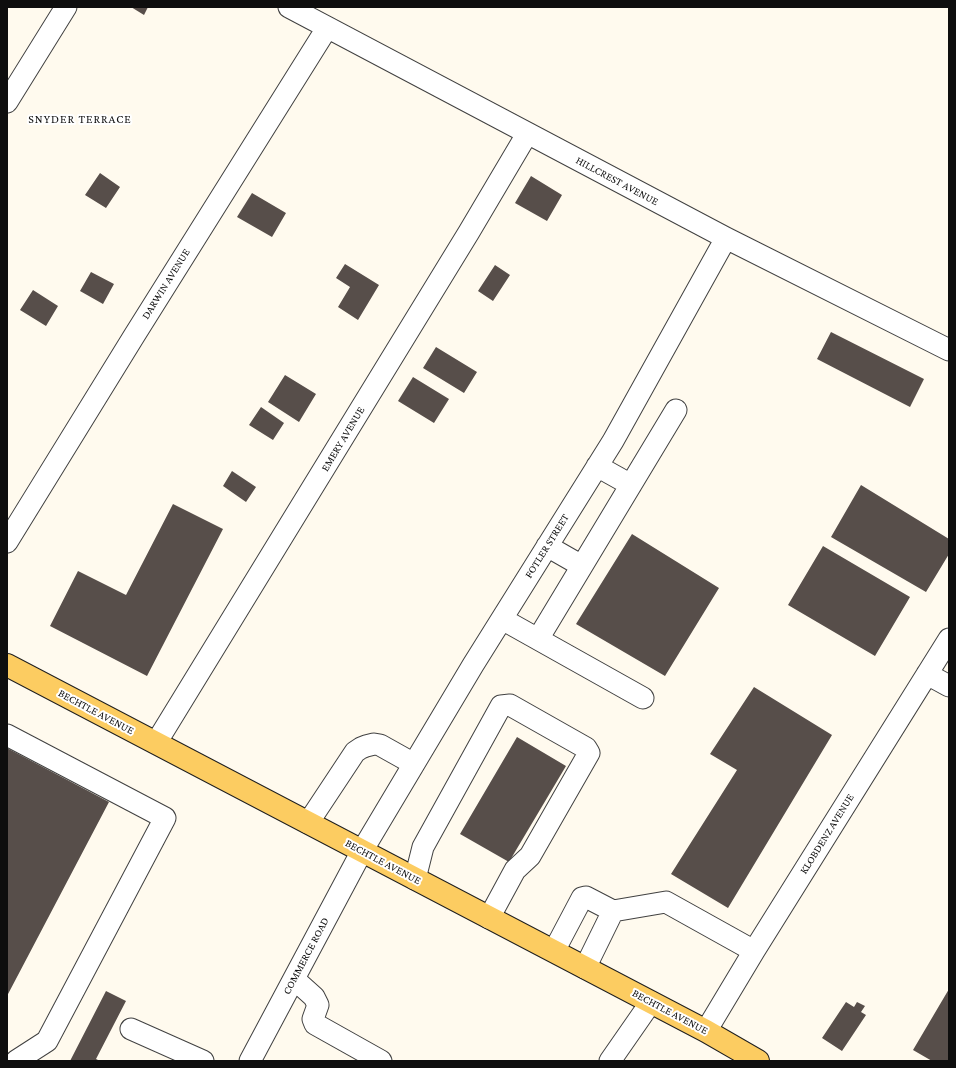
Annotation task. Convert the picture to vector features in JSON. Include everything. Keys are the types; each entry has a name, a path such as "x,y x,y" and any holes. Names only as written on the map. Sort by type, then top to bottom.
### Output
{"main road":[{"name":"BECHTLE AVENUE","path":"7,665 706,1031 758,1061"}],"street":[{"path":"7,102 66,7"},
{"name":"HILLCREST AVENUE","path":"289,7 726,238 949,350"},
{"name":"DARWIN AVENUE","path":"7,542 327,28"},
{"name":"EMERY AVENUE","path":"156,743 469,232 527,134"},
{"name":"FOTLER STREET","path":"362,851 502,619 613,441 726,238"},
{"path":"538,639 676,410"},
{"path":"597,466 631,485"},
{"path":"547,546 582,566"},
{"path":"502,619 643,698"},
{"name":"KLOBDENZ AVENUE","path":"706,1031 754,951 949,639"},
{"path":"927,674 949,686"},
{"path":"415,879 423,847 501,706 510,704 586,748 589,753 530,856 515,870 489,918"},
{"path":"7,735 165,818 47,1041 16,1061"},
{"path":"308,823 351,757 361,748 374,744 380,745 414,764"},
{"name":"COMMERCE ROAD","path":"250,1061 362,851"},
{"path":"554,951 582,898 586,897 613,911 666,902 754,951"},
{"path":"585,968 613,911"},
{"path":"294,978 314,997 318,1005 312,1019 316,1024 381,1061"},
{"path":"610,1061 651,1002"},
{"path":"131,1029 203,1061"}],"building":[{"path":"131,7 148,7 144,15"},
{"path":"100,173 120,187 106,208 85,195"},
{"path":"531,176 562,195 547,221 515,203"},
{"path":"252,193 286,213 272,237 237,217"},
{"path":"345,264 379,285 358,320 338,307 350,287 336,278"},
{"path":"495,265 510,275 493,301 478,291"},
{"path":"91,272 114,284 103,304 80,291"},
{"path":"33,290 58,306 46,326 20,310"},
{"path":"831,332 924,379 910,407 817,359"},
{"path":"436,347 477,372 464,393 423,368"},
{"path":"285,375 316,394 299,422 268,402"},
{"path":"413,377 449,399 434,423 398,401"},
{"path":"261,407 284,423 273,440 249,425"},
{"path":"232,471 256,487 246,502 223,486"},
{"path":"861,485 949,539 949,554 926,592 831,537"},
{"path":"173,504 223,529 147,676 50,626 78,571 126,595"},
{"path":"632,534 719,588 665,676 576,624"},
{"path":"823,546 910,597 875,656 788,605"},
{"path":"754,687 832,735 728,908 671,874 737,770 710,754"},
{"path":"517,737 566,766 509,862 460,834"},
{"path":"7,748 109,802 7,996"},
{"path":"949,989 949,1061 932,1061 913,1050"},
{"path":"106,991 126,1001 96,1059 100,1061 70,1061"},
{"path":"846,1002 854,1007 857,1002 865,1006 861,1012 866,1015 842,1051 822,1038"}],"district":[{"name":"SNYDER TERRACE","path":"80,119"}]}
